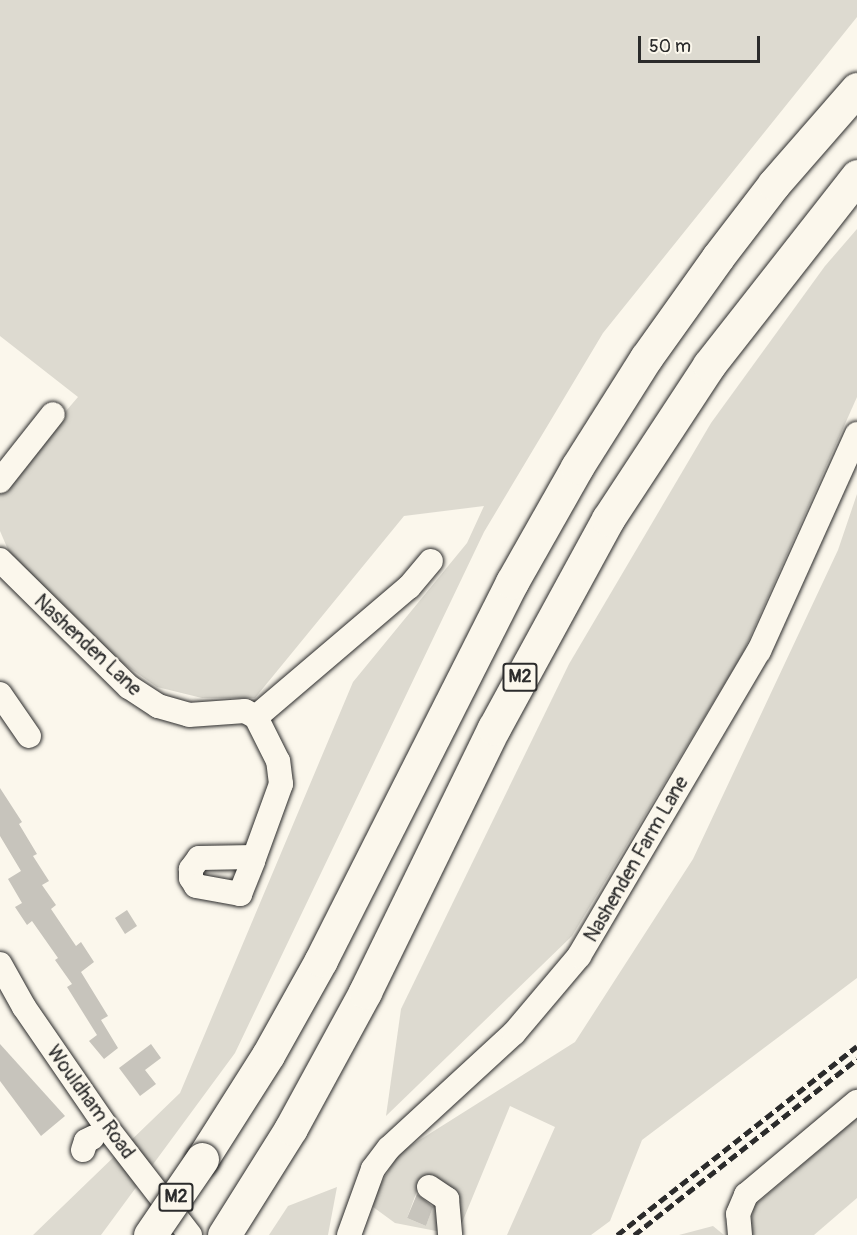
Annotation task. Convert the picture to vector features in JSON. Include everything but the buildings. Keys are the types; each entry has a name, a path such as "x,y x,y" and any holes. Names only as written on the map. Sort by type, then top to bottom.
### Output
{"highway":[{"name":"M2","path":"150,1235 202,1159 268,1055 321,960 512,582 577,467 646,358 718,257 774,184 857,89"},
{"name":"M2","path":"231,1224 291,1128 364,992 494,728 608,519 709,365 857,176"}],"street":[{"path":"0,481 53,414"},
{"name":"Nashenden Farm Lane","path":"349,1235 373,1169 389,1148 514,1033 579,956 759,651 857,434"},
{"name":"Nashenden Lane","path":"0,560 129,687 158,706 189,715 245,711 256,717"},
{"path":"254,857 281,784 278,761 256,717 409,587 431,561"},
{"path":"0,694 29,736"},
{"name":"Wouldham Road","path":"0,964 24,1007 105,1125 190,1235"},
{"path":"740,1235 738,1214 746,1195 857,1102"},
{"path":"429,1187 447,1199 450,1235"}],"shaded area":[{"path":"0,0 857,0 857,17 603,333 484,532 235,1053 101,1235 33,1235 180,1093 353,682 467,543 484,506 404,516 255,698 202,698 157,687 101,648 9,552 0,531 0,488 78,397 0,336"},
{"path":"857,229 857,397 743,653 572,936 386,1116 401,1009 569,664 711,423 825,266"},
{"path":"857,494 857,978 642,1140 610,1221 591,1235 507,1235 555,1127 510,1106 457,1235 395,1223 369,1204 399,1153 575,1042 693,859 838,550","holes":["417,1191 436,1198 426,1226 407,1218"]},
{"path":"857,1118 857,1198 814,1235 749,1235 754,1206"},
{"path":"337,1187 328,1235 269,1235 288,1206"},
{"path":"713,1226 724,1235 679,1235"}],"railway":[{"path":"617,1235 857,1046"},
{"path":"634,1235 857,1059"}]}
